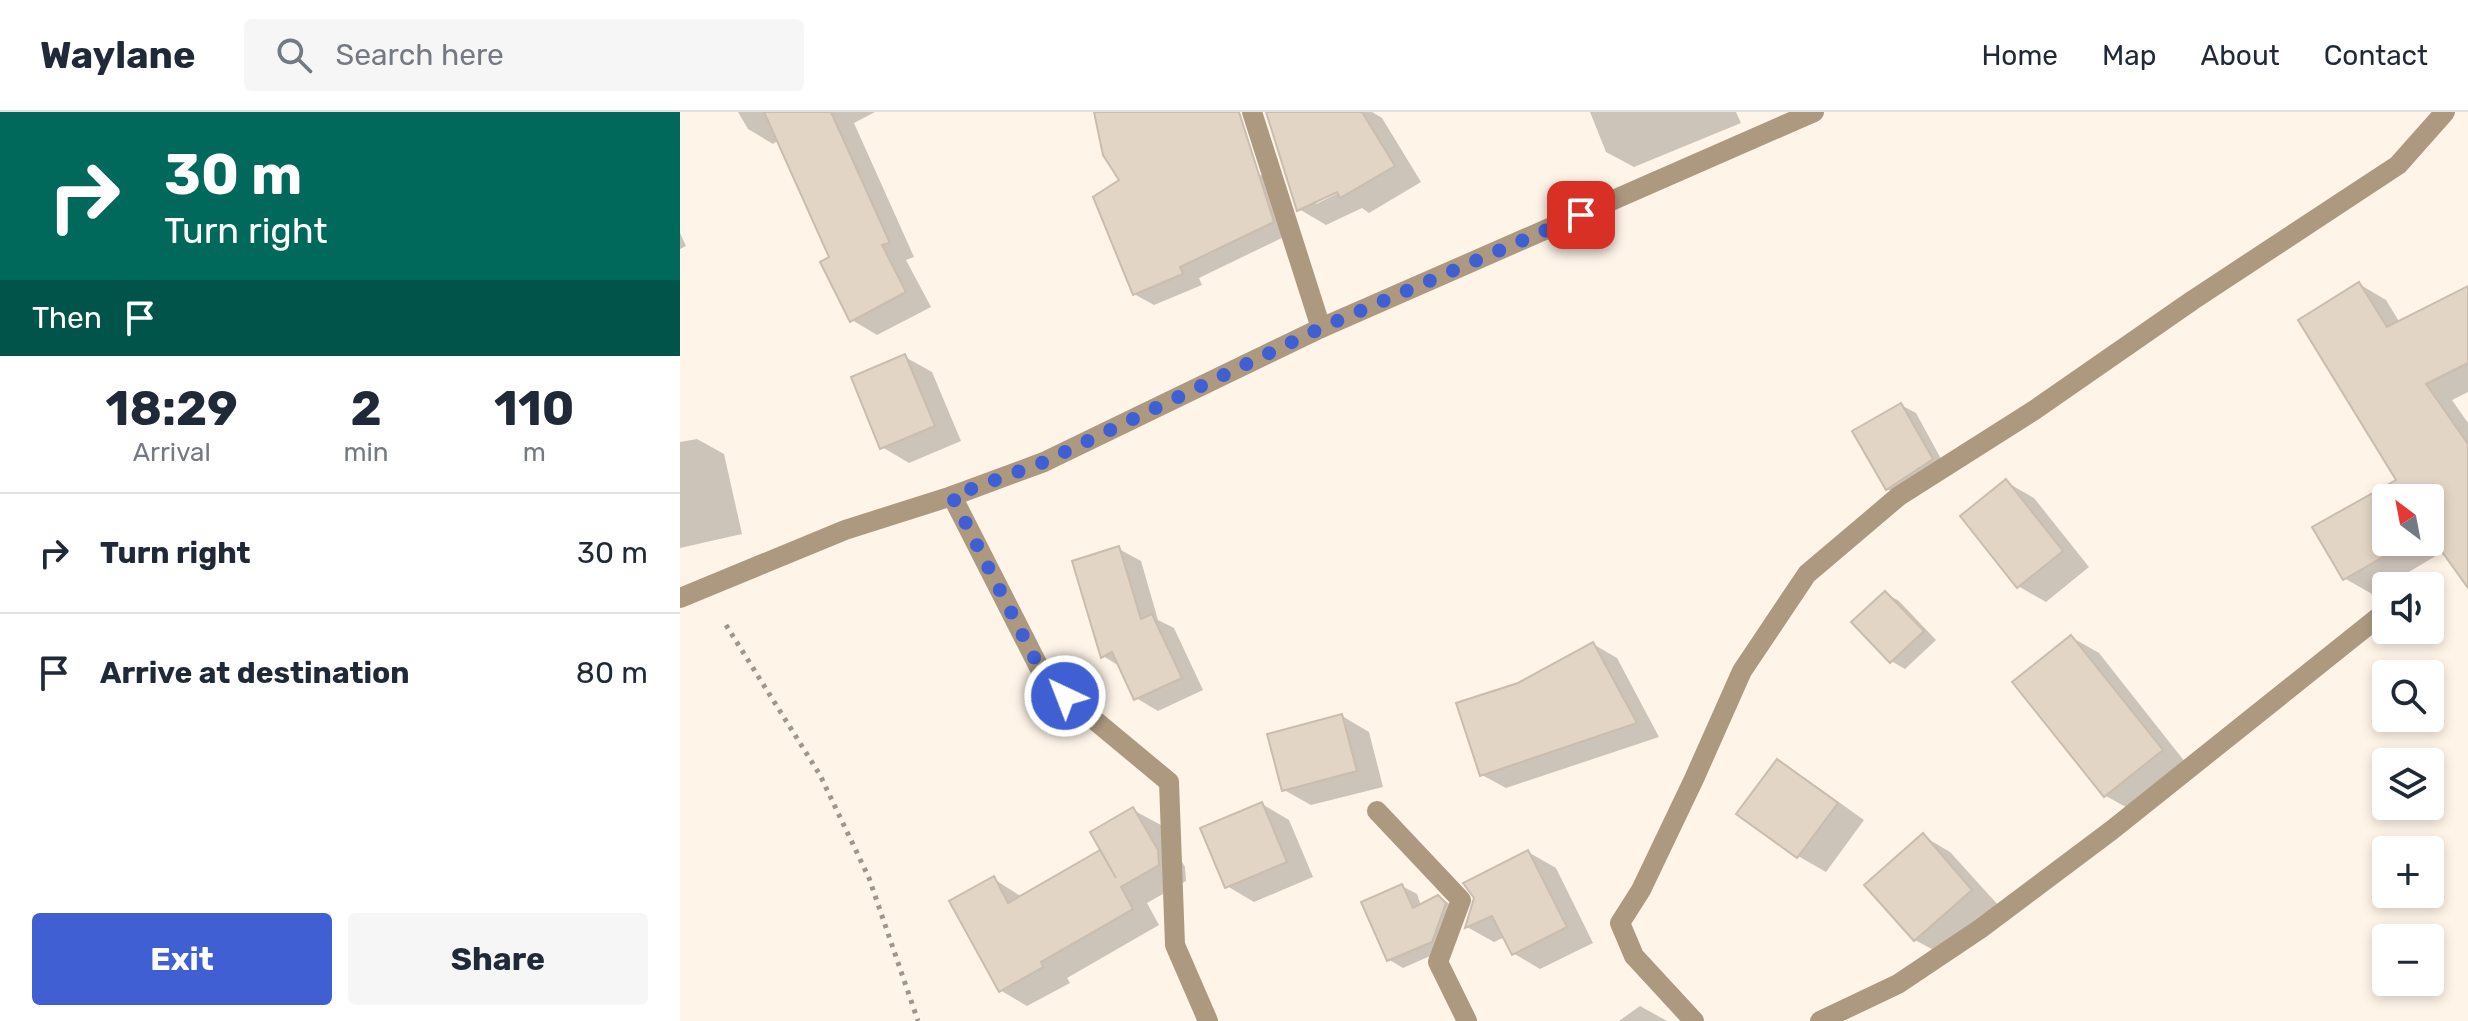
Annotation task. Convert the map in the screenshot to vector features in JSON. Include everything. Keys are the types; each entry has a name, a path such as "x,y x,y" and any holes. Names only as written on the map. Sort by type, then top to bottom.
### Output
{"street":[{"path":"1252,112 1321,328"},
{"path":"680,598 845,530 952,496 1044,462 1321,328 1814,112"},
{"path":"1694,1021 1634,956 1620,923 1641,890 1742,671 1807,574 1899,496 2033,411 2193,300 2398,165 2445,112"},
{"path":"952,496 1045,679 1169,782 1175,945 1208,1021"},
{"path":"1820,1021 1898,984 1980,929 2112,830 2372,622"},
{"path":"1377,811 1461,900 1438,962 1467,1021"}],"path":[{"path":"703,589 820,775 869,878 918,1021"}],"building":[{"path":"764,112 831,112 890,243 882,245 906,292 850,322 820,262 829,257"},
{"path":"1094,112 1239,112 1274,222 1180,267 1183,274 1133,295 1093,197 1119,180 1103,155"},
{"path":"1266,112 1362,112 1395,166 1340,198 1337,192 1297,211"},
{"path":"2359,282 2387,327 2468,286 2468,363 2426,384 2468,444 2468,588 2444,555 2444,484 2389,484 2396,480 2298,320"},
{"path":"905,354 935,426 880,449 851,377"},
{"path":"1901,403 1933,459 1886,490 1852,431"},
{"path":"2006,479 2063,551 2017,588 1960,516"},
{"path":"2372,493 2372,556 2385,556 2343,580 2312,527"},
{"path":"1119,546 1141,619 1152,614 1182,678 1134,700 1112,652 1101,658 1072,561"},
{"path":"1885,591 1924,631 1890,663 1851,622"},
{"path":"2071,635 2163,750 2104,797 2012,682"},
{"path":"1593,642 1637,723 1480,776 1456,703 1518,683"},
{"path":"1342,714 1357,771 1282,791 1267,734"},
{"path":"1777,759 1838,803 1797,858 1736,814"},
{"path":"1262,802 1287,862 1225,888 1200,828"},
{"path":"1133,807 1158,850 1159,865 1121,887 1133,909 1041,962 1043,967 999,992 949,901 994,876 1008,903 1100,850 1116,878 1090,832"},
{"path":"1923,833 1972,890 1914,941 1864,885"},
{"path":"1528,850 1567,927 1512,955 1492,916 1465,928 1474,898 1463,883"},
{"path":"1402,884 1413,908 1438,895 1446,903 1432,942 1387,961 1361,902"}],"route":[{"path":"1065,696 1045,679 952,496 1044,462 1321,328 1581,215"}]}
